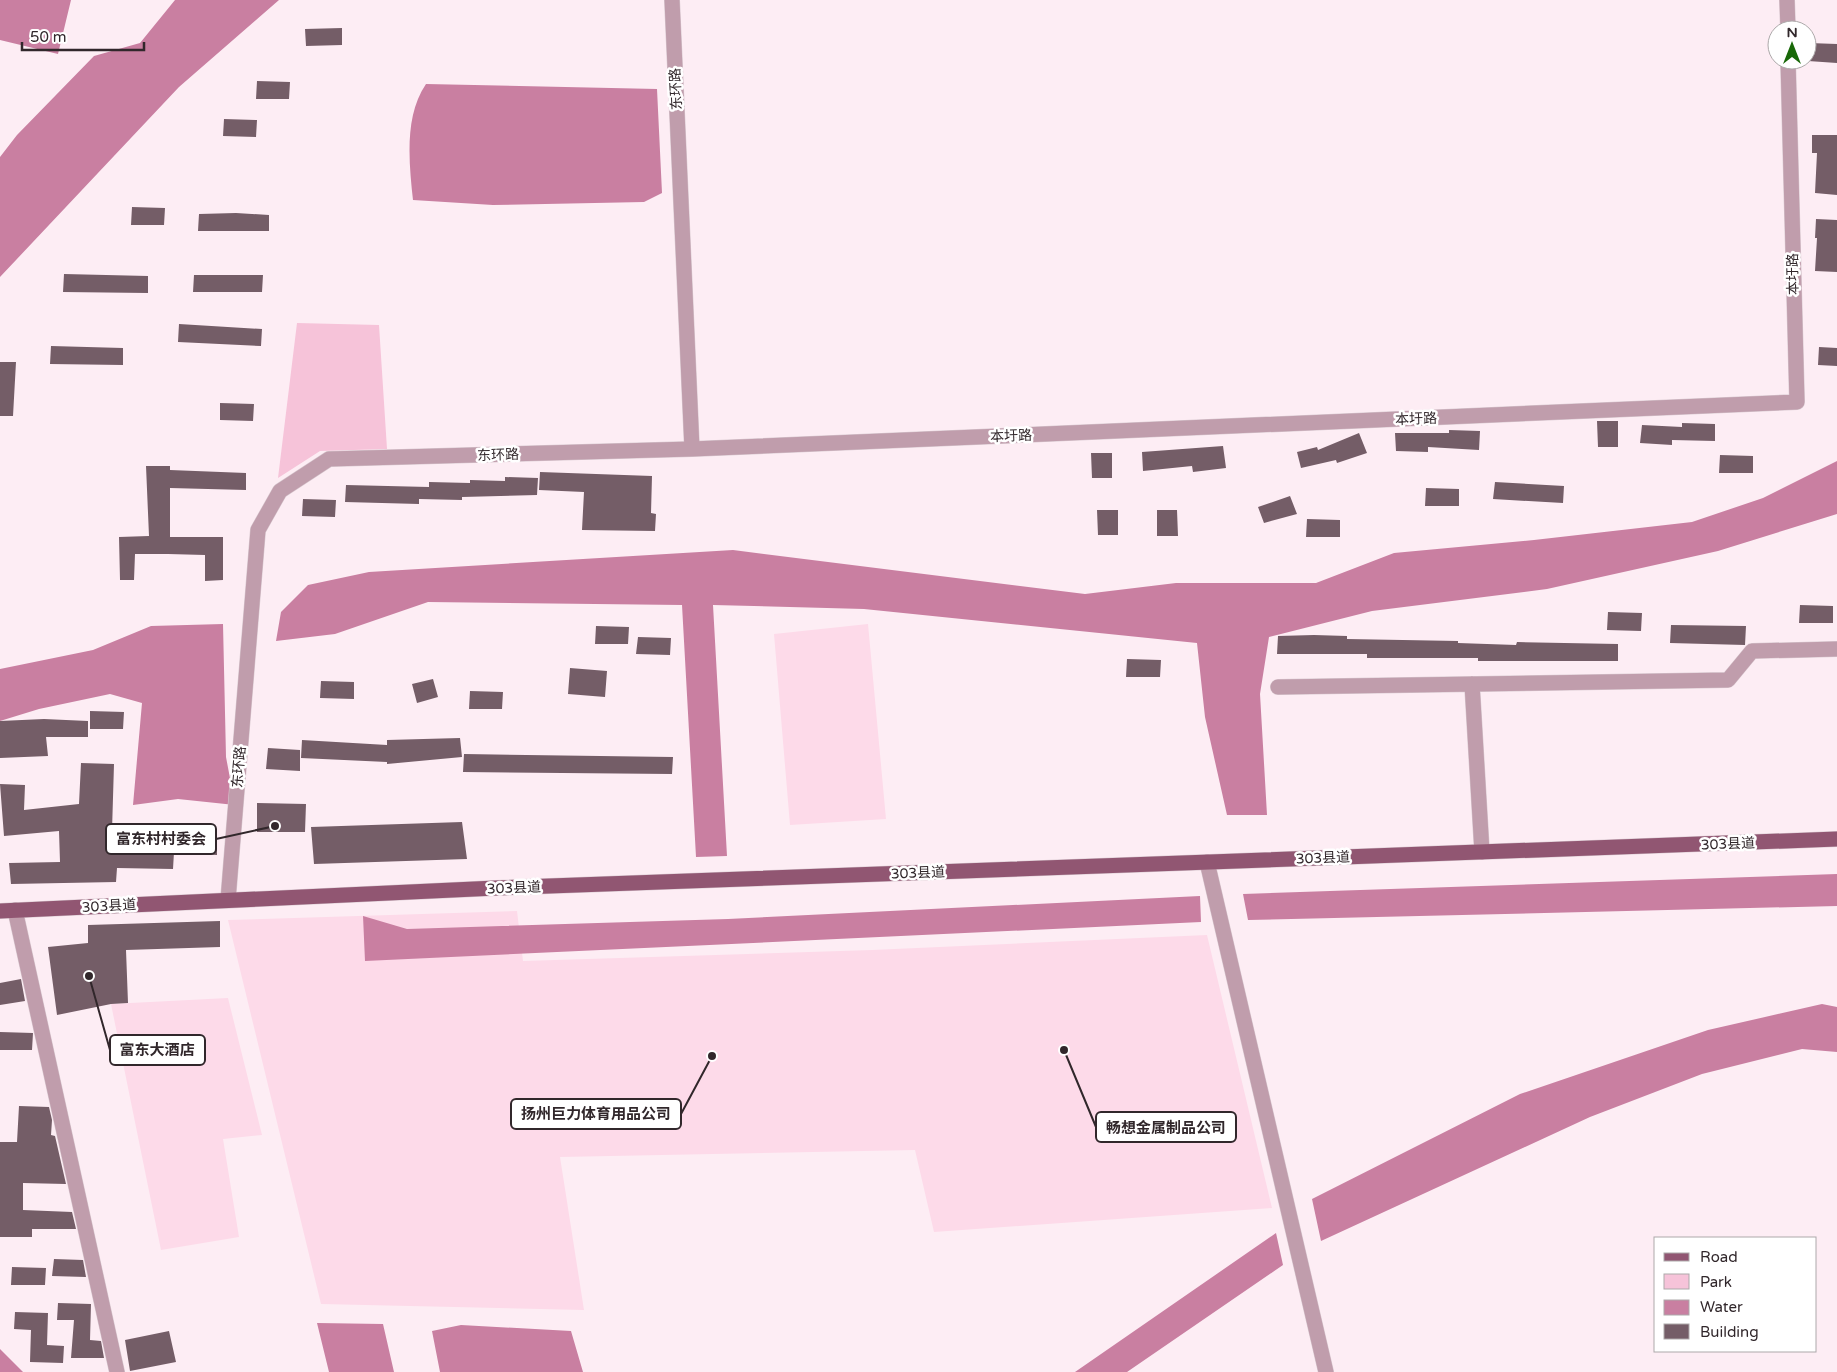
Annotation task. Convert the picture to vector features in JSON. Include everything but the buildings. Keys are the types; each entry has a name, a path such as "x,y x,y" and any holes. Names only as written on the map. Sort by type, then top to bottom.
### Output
{"main road":[{"name":"303县道","path":"0,911 228,900 1837,839"}],"street":[{"name":"东环路","path":"228,900 258,530 280,491 329,459 692,450 672,0"},
{"path":"1787,0 1788,20"},
{"name":"本圩路","path":"692,450 1796,402 1788,70"},
{"path":"1278,687 1728,680 1752,651 1837,649"},
{"path":"1472,684 1482,852"},
{"path":"1207,862 1326,1372"},
{"path":"15,910 117,1372"}],"shaded area":[{"path":"868,624 886,819 790,825 774,634"},
{"path":"517,911 523,961 872,950 1207,935 1272,1208 934,1232 915,1150 560,1157 584,1310 321,1304 228,920"},
{"path":"228,998 262,1135 223,1139 239,1237 161,1250 111,1004"}],"green space":[{"path":"297,323 379,325 387,449 320,451 278,478"}],"water":[{"path":"0,0 71,0 58,54 0,40"},
{"path":"175,0 279,0 179,87 0,277 0,157 17,135 94,56 140,43"},
{"path":"426,84 657,89 662,193 644,202 493,205 413,200 410,171 411,125 414,110"},
{"path":"1837,461 1837,514 1718,551 1547,589 1372,611 1269,637 1260,694 1267,815 1227,815 1205,717 1197,643 864,609 713,605 727,856 696,857 682,605 428,602 335,634 276,641 281,612 308,585 369,572 733,550 1085,594 1176,583 1316,583 1394,553 1534,540 1692,522 1763,498"},
{"path":"223,624 226,757 235,805 178,799 133,805 142,703 110,694 39,709 0,721 0,669 93,650 151,626"},
{"path":"1837,874 1837,906 1248,920 1243,894"},
{"path":"1200,896 1201,922 365,961 363,916 407,929 728,919"},
{"path":"1822,1004 1837,1007 1837,1052 1802,1049 1702,1074 1590,1117 1321,1241 1312,1199 1520,1094 1708,1030"},
{"path":"1276,1233 1283,1265 1127,1372 1075,1372"},
{"path":"317,1323 383,1324 394,1372 329,1372"},
{"path":"461,1325 571,1331 583,1372 440,1372 432,1331"},
{"path":"0,1349 23,1372 0,1372"}],"place":[{"name":"富东村村委会","path":"275,826"},
{"name":"富东大酒店","path":"89,976"},
{"name":"畅想金属制品公司","path":"1064,1050"},
{"name":"扬州巨力体育用品公司","path":"712,1056"}]}
